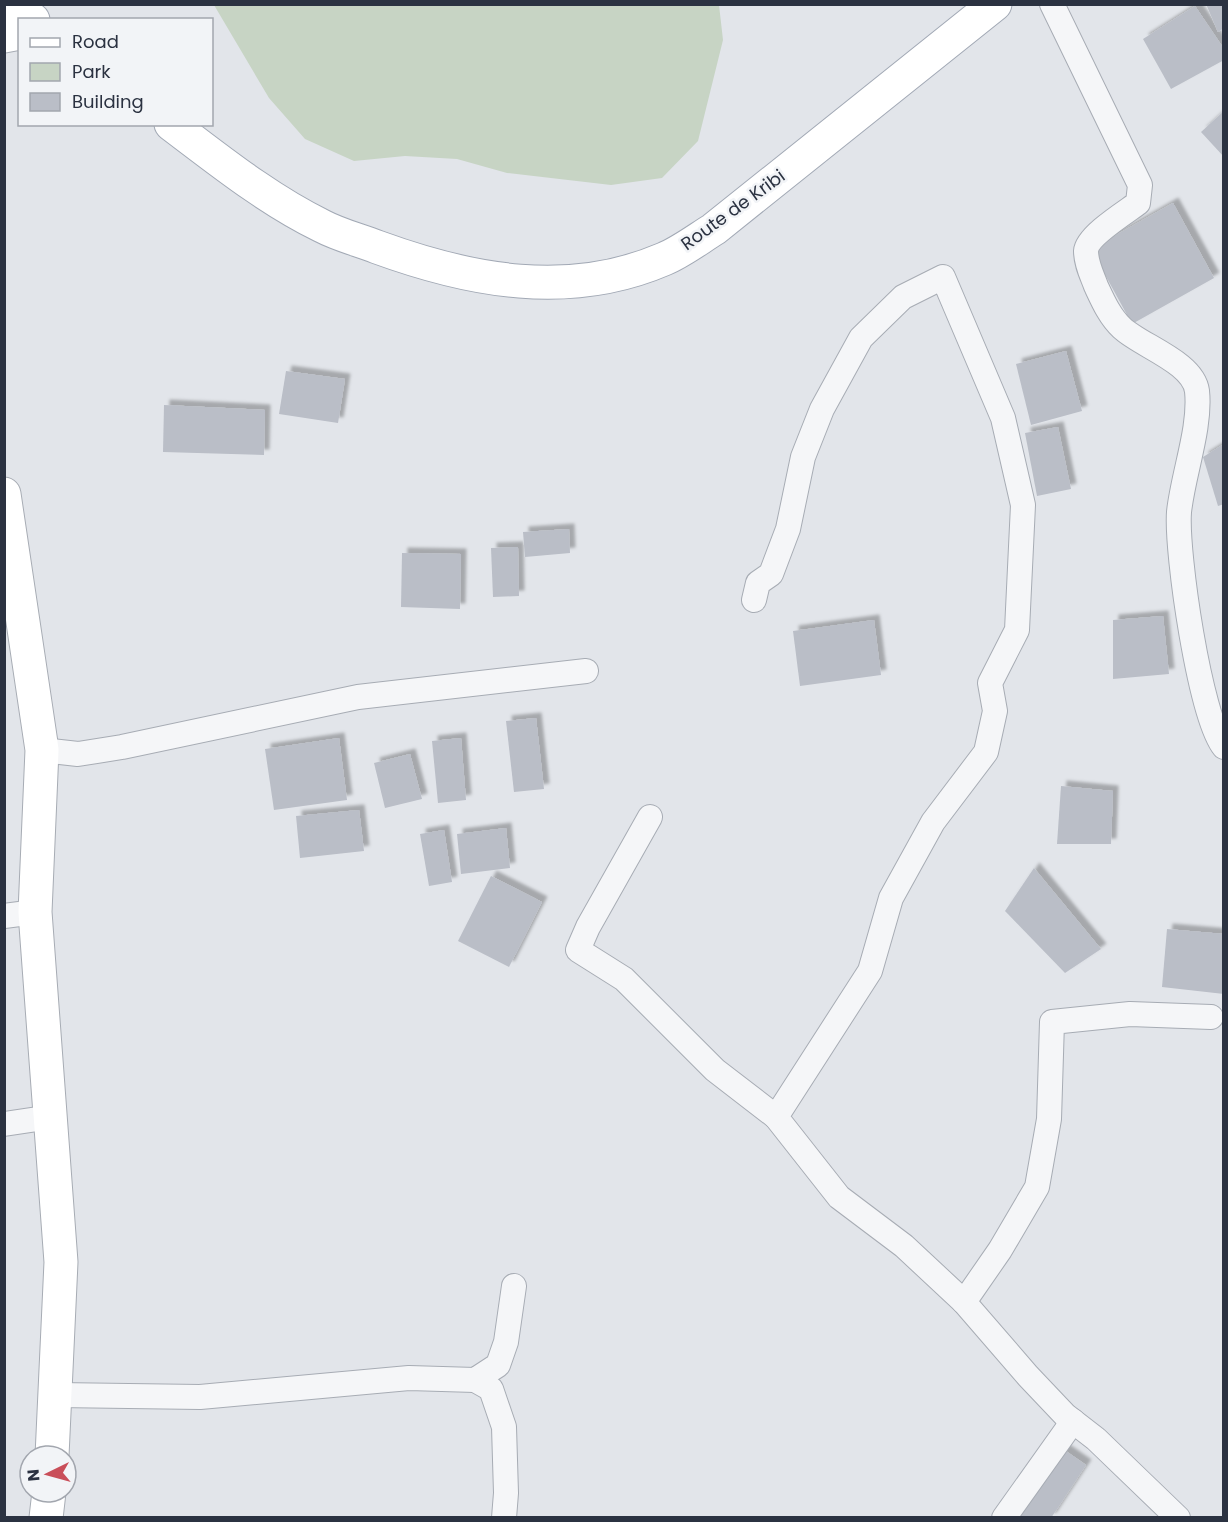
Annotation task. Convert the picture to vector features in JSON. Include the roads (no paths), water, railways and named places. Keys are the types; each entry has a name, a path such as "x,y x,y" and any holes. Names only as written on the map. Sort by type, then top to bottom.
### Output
{"street":[{"path":"13,4 30,18"},
{"name":"Route de Kribi","path":"174,126 248,184 323,227 420,262 501,281 562,284 617,275 665,259 714,228 995,4"},
{"path":"1052,4 1140,185 1138,203 1095,236 1086,249 1087,264 1104,305 1122,328 1190,374 1197,389 1197,408 1179,514 1184,590 1206,709 1224,747"},
{"path":"754,600 758,583 771,574 788,529 803,457 822,409 861,338 903,297 943,277 1004,418 1023,505 1017,630 990,683 995,711 986,752 933,822 891,898 870,971 776,1117"},
{"path":"4,495 42,750 20,914 51,1117 61,1262 57,1395 52,1444"},
{"path":"42,750 78,754 122,747 358,697 586,671"},
{"path":"650,817 588,927 578,951 624,979 715,1070 776,1117 839,1197 904,1246 964,1302 1028,1376 1178,1518"},
{"path":"964,1302 1000,1250 1037,1187 1049,1119 1052,1022 1130,1014 1211,1017"},
{"path":"4,1124 51,1117"},
{"path":"475,1380 498,1365 506,1342 514,1286"},
{"path":"57,1395 200,1397 409,1378 475,1380 491,1389 504,1427 506,1493 504,1518"},
{"path":"1005,1518 1073,1421"}]}
